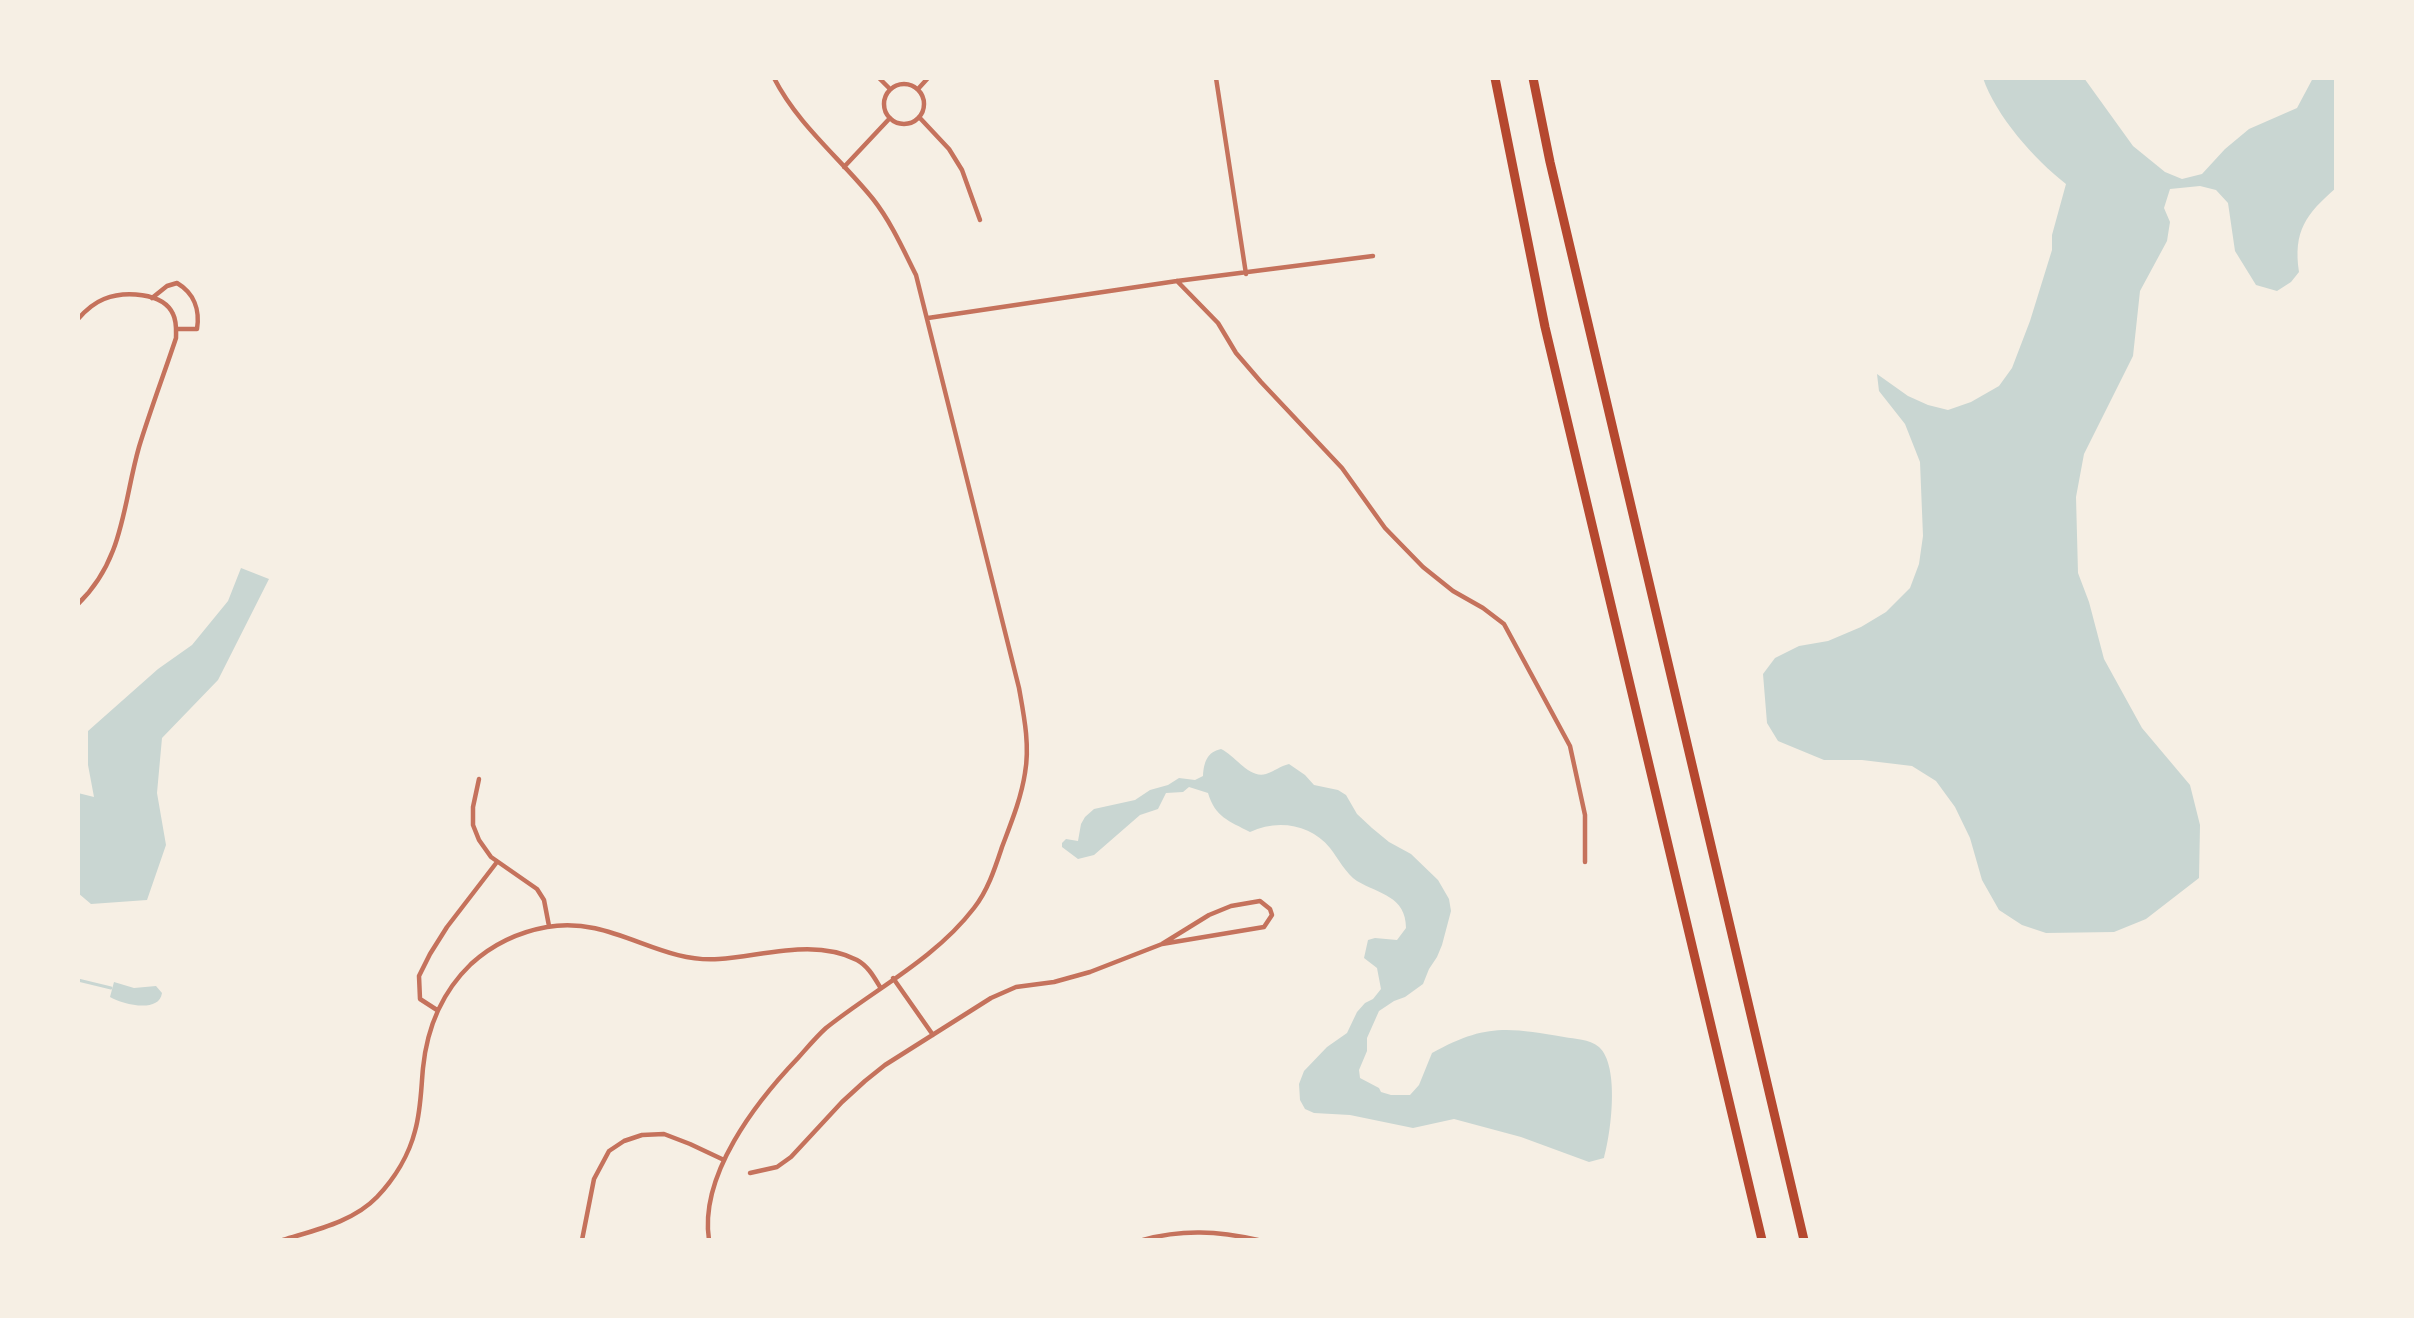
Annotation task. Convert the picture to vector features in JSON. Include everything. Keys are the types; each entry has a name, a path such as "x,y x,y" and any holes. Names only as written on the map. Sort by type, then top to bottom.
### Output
{"highway":[{"path":"1495,78 1545,327 1762,1240"},
{"path":"1533,78 1558,196 1804,1240"}],"street":[{"path":"709,1240 711,1200 724,1160 758,1105 823,1030 915,964 954,932 975,906 990,880 1015,812 1026,773 1027,730 1019,688 916,275 897,237 873,200 804,123 774,78"},
{"path":"879,78 890,89"},
{"path":"918,89 928,78"},
{"path":"1216,78 1246,273"},
{"path":"898,84 906,84 918,89 924,102 919,117 914,122 904,124 890,118 884,106 890,89 898,84"},
{"path":"919,117 949,149 962,170 980,220"},
{"path":"844,167 890,118"},
{"path":"927,318 1177,281 1373,256"},
{"path":"1177,281 1218,323 1236,353 1260,382 1342,468 1384,528 1423,567 1453,591 1483,608 1504,624 1570,746 1585,815 1585,862"},
{"path":"152,298 166,286 177,283 185,288 200,315 197,329 176,329"},
{"path":"78,319 87,309 104,298 124,294 160,301 173,312 176,329 176,338 139,449 124,522 105,568 78,604"},
{"path":"478,779 473,807 478,840 490,857 537,889 544,900 549,926"},
{"path":"437,1010 420,999 419,976 447,927 497,862"},
{"path":"750,1173 777,1167 791,1157 842,1102 885,1065 991,998 1016,987 1054,982 1090,972 1162,944 1264,927 1272,915 1270,909 1260,901 1232,906 1191,925 1162,944"},
{"path":"283,1240 329,1226 357,1212 376,1198 394,1175 415,1132 420,1109 423,1065 437,1010 463,972 481,955 501,942 524,932 549,926 594,927 616,932 645,945 677,955 711,960 808,949 836,952 857,960 869,970 880,987"},
{"path":"893,978 933,1035"},
{"path":"582,1240 594,1179 609,1151 624,1142 642,1135 664,1134 724,1160"},
{"path":"1143,1240 1192,1231 1230,1234 1258,1240"}],"shaded area":[{"path":"1983,78 2084,78 2133,146 2165,172 2182,179 2202,174 2225,149 2249,129 2297,108 2313,78 2336,78 2336,188 2317,206 2304,224 2298,245 2299,272 2291,282 2277,291 2256,285 2235,251 2228,203 2216,190 2200,186 2170,189 2164,208 2170,222 2167,241 2140,291 2133,356 2084,454 2076,497 2078,573 2089,602 2104,659 2142,728 2190,785 2200,825 2199,878 2146,919 2114,932 2046,933 2022,925 1999,910 1982,880 1970,838 1955,807 1936,781 1912,766 1862,760 1824,760 1778,741 1767,723 1763,674 1775,658 1799,646 1828,641 1861,627 1886,612 1910,588 1919,564 1923,536 1920,462 1905,424 1879,391 1877,374 1908,396 1928,405 1948,410 1971,402 1999,386 2012,368 2030,321 2052,250 2052,235 2066,184 2017,136 1997,107"},
{"path":"241,568 269,579 218,680 162,738 157,793 166,845 147,900 91,904 78,893 78,793 94,797 88,765 88,731 158,669 192,645 228,601"},
{"path":"1221,749 1254,773 1266,774 1289,764 1305,775 1314,785 1338,790 1346,795 1357,814 1372,828 1389,842 1411,854 1438,880 1449,899 1451,911 1437,957 1423,984 1379,1011 1367,1038 1367,1051 1359,1070 1360,1078 1379,1088 1381,1092 1391,1095 1410,1095 1419,1085 1432,1053 1467,1037 1496,1030 1527,1031 1586,1041 1599,1047 1606,1056 1610,1069 1611,1117 1604,1158 1589,1162 1521,1137 1454,1119 1413,1128 1350,1115 1314,1113 1305,1109 1300,1100 1299,1084 1304,1071 1327,1047 1347,1033 1357,1012 1381,989 1377,968 1364,958 1368,940 1375,938 1397,940 1406,928 1405,917 1396,902 1353,878 1330,848 1313,834 1293,826 1282,825 1250,832 1219,813 1208,793 1189,787 1183,792 1166,793 1158,809 1140,815 1094,855 1078,859 1062,847 1066,839 1078,841 1081,824 1094,809 1135,800 1150,790 1168,785 1179,778 1195,780 1203,776 1205,762 1209,755"},
{"path":"114,982 134,988 156,986 162,993 154,1003 139,1006 110,997"}],"waterway":[{"path":"78,980 111,988"}]}
